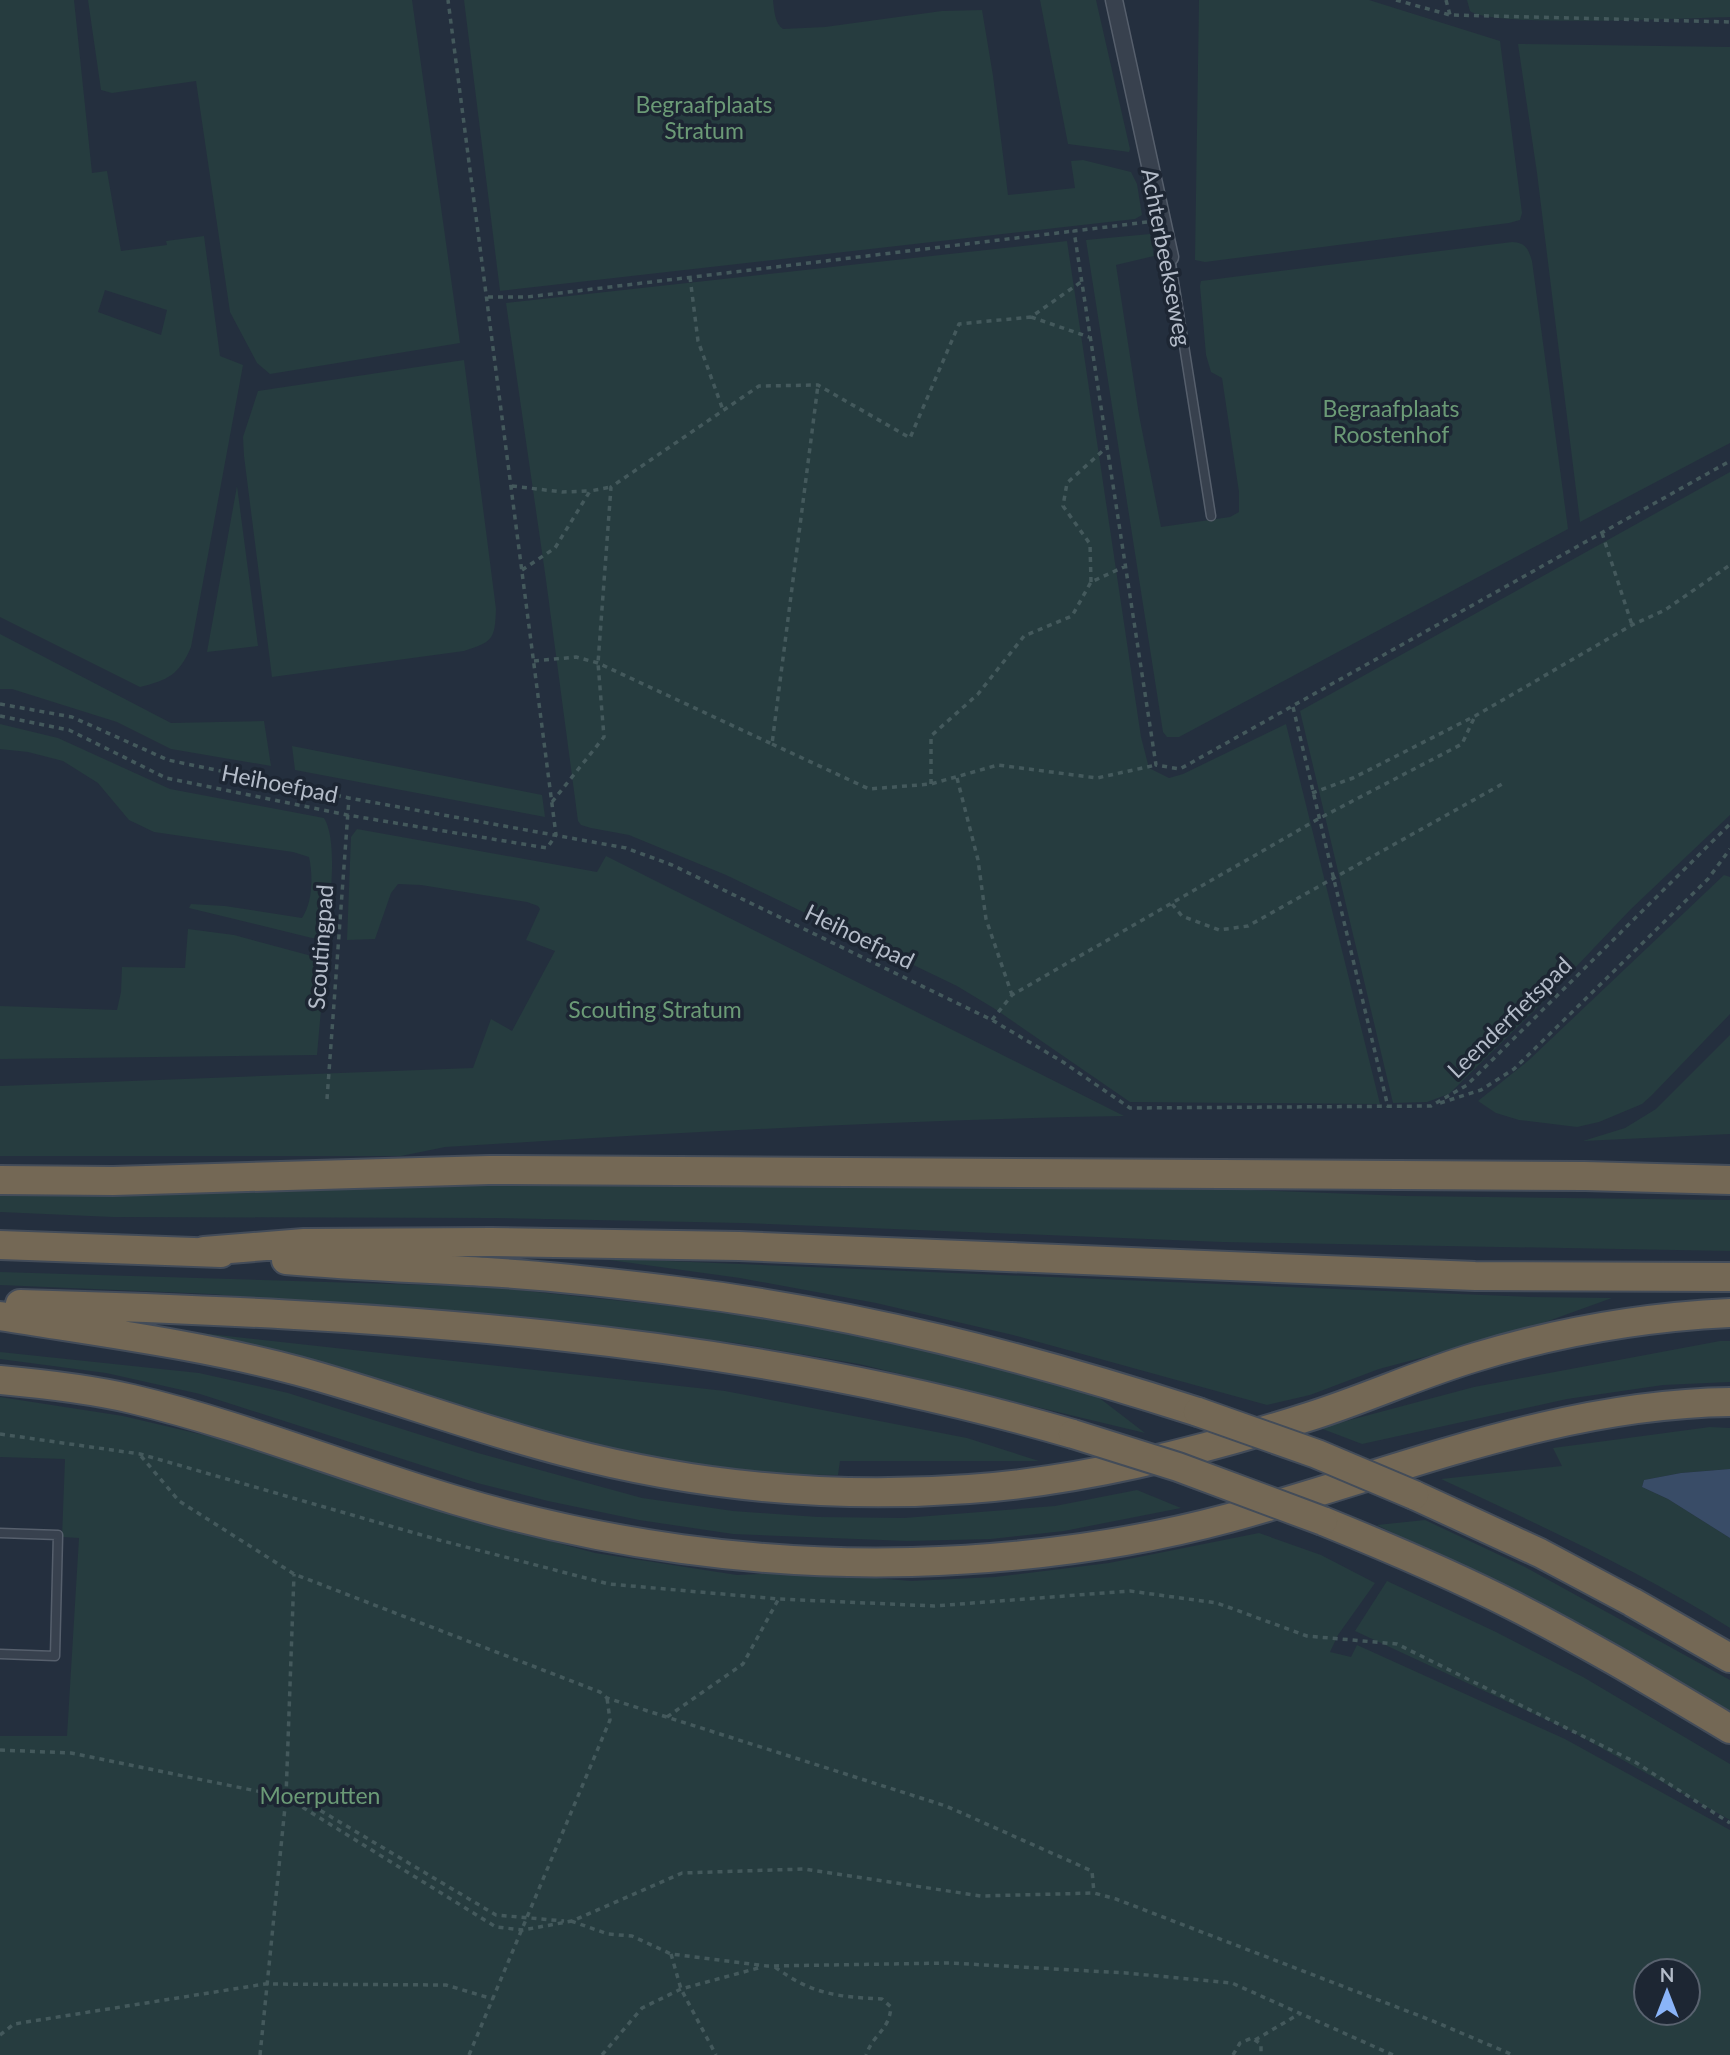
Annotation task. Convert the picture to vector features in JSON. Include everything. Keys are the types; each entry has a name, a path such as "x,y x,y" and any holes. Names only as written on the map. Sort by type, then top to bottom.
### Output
{"highway":[{"path":"0,1180 113,1181 489,1170 1585,1176 1730,1180"},
{"path":"204,1251 304,1243 492,1242 738,1246 1475,1276 1730,1276"},
{"path":"0,1245 204,1251 319,1263 615,1283 742,1299 881,1325 1006,1353 1198,1412 1317,1454 1414,1494 1540,1553 1730,1658"},
{"path":"0,1304 356,1318 612,1340 730,1357 885,1386 997,1412 1178,1467 1416,1559 1594,1648 1730,1729"},
{"path":"0,1316 196,1349 297,1370 551,1448 656,1473 795,1489 898,1492 1030,1483 1210,1447 1313,1416 1474,1357 1547,1337 1622,1324 1730,1313"},
{"path":"0,1380 129,1398 211,1420 455,1500 590,1534 757,1557 856,1562 995,1558 1106,1544 1228,1518 1459,1447 1541,1426 1616,1412 1730,1402"}],"street":[{"name":"Achterbeekseweg","path":"1114,0 1170,257"}],"lane":[{"name":"Achterbeekseweg","path":"1170,257 1211,516"},
{"path":"0,1533 58,1535 55,1656 0,1654"}],"path":[{"path":"448,0 556,835"},
{"path":"1396,0 1450,16 1730,22"},
{"path":"1446,0 1450,16"},
{"path":"487,297 527,296 1163,221"},
{"path":"1074,231 1156,765"},
{"path":"690,277 698,341 723,411"},
{"path":"1031,317 1081,282"},
{"path":"512,486 562,492 611,487 759,386 818,385 910,438 959,324 1031,317 1090,337"},
{"path":"772,744 818,385"},
{"path":"931,784 930,736 978,694 1024,636 1072,616 1091,582 1090,544 1063,506 1067,483 1107,447"},
{"path":"534,661 576,657 597,663 869,789 931,784 998,765 1097,778 1156,765 1180,769 1730,461"},
{"path":"552,802 604,737 597,663 611,487"},
{"path":"522,570 555,548 590,491"},
{"path":"1602,533 1632,625"},
{"path":"1312,793 1353,778 1475,716 1632,625 1665,610 1730,565"},
{"path":"1091,582 1126,566"},
{"name":"Heihoefpad","path":"0,704 72,717 167,760 349,798 626,848 672,865 992,1020 1063,1062 1130,1108"},
{"path":"1293,707 1388,1107"},
{"name":"Heihoefpad","path":"0,716 69,730 166,778 347,815 547,848 556,835"},
{"path":"992,1020 1012,995 1318,819 1462,744 1475,716"},
{"path":"957,778 978,860 986,919 1012,995"},
{"path":"1172,904 1182,916 1219,930 1248,926 1504,783"},
{"name":"Scoutingpad","path":"327,1099 349,798"},
{"name":"Leenderfietspad","path":"1130,1108 1432,1106 1467,1086 1730,824"},
{"path":"1432,1106 1481,1090 1514,1069 1707,879 1730,849"},
{"path":"0,1434 140,1454 439,1540 609,1584 779,1599 934,1606 1130,1591 1217,1603 1307,1636 1397,1644 1635,1762 1730,1823"},
{"path":"140,1454 178,1501 294,1574 600,1692 607,1698 946,1806 1092,1871 1094,1893"},
{"path":"260,2055 265,1984 286,1797 294,1574"},
{"path":"667,1717 743,1664 779,1599"},
{"path":"470,2055 610,1720 607,1698"},
{"path":"0,1750 71,1753 286,1797 496,1927 523,1930 572,1921 682,1873 804,1869 981,1896 1094,1893 1116,1899 1433,2021 1513,2055"},
{"path":"286,1790 496,1915 528,1920 572,1921 608,1934 632,1936 671,1954 767,1966 950,1963 1126,1973 1232,1983 1393,2055"},
{"path":"671,1954 681,1989 716,2055"},
{"path":"603,2055 642,2008 681,1989 767,1966"},
{"path":"775,1966 815,1991 855,1998 882,1999 891,2007 889,2022 871,2042 866,2055"},
{"path":"0,2035 14,2024 265,1984 446,1985 493,1999"},
{"path":"1255,2040 1299,2014"},
{"path":"1233,2055 1240,2043 1252,2038 1261,2044 1261,2055"}],"green space":[{"path":"0,0 74,0 92,173 107,171 121,251 167,245 166,241 204,236 220,356 243,365 191,647 177,670 165,679 140,687 0,617","holes":["105,290 167,310 161,335 98,312"]},
{"path":"88,0 412,0 460,343 270,374 257,363 230,312 196,81 112,93 101,90"},
{"name":"Begraafplaats Stratum","path":"464,0 773,0 774,12 783,29 825,27 942,11 982,10 1008,195 1075,188 1071,161 1083,160 1131,172 1137,184 1142,215 1135,219 500,291"},
{"path":"1040,0 1096,0 1129,152 1068,144"},
{"path":"1199,0 1369,0 1500,41 1522,213 1520,220 1205,262 1195,260"},
{"path":"1467,0 1730,0 1730,17 1593,21 1514,19 1470,11"},
{"path":"1518,44 1730,47 1730,443 1580,522 1537,173"},
{"name":"Begraafplaats Roostenhof","path":"1150,234 1154,256 1116,265 1139,415 1161,527 1230,517 1239,512 1239,492 1222,378 1211,372 1206,355 1201,281 1512,242 1526,247 1532,261 1568,529 1179,737 1167,737 1163,732 1086,240"},
{"path":"1067,241 1141,737 1149,768 1169,778 1183,774 1286,724 1380,1104 1130,1102 957,986 726,875 629,835 591,828 578,821 506,303"},
{"path":"464,360 496,609 495,627 490,638 481,645 464,651 272,677 243,437 258,391"},
{"path":"1730,472 1730,815 1630,910 1535,1010 1449,1094 1427,1102 1393,1103 1300,711"},
{"path":"237,486 258,646 207,652"},
{"path":"0,634 171,723 264,721 271,766 171,749 117,722 12,689 0,689"},
{"path":"0,724 58,738 170,789 324,818 329,829 332,859 326,939 312,938 189,908 191,904 225,906 302,918 306,912 311,888 309,857 293,852 154,832 129,820 98,783 63,761 28,752 0,749"},
{"path":"292,746 542,795 545,817 295,770"},
{"name":"Scouting Stratum","path":"357,829 597,872 606,856 1124,1116 700,1132 445,1147 401,1156 0,1156 0,1086 473,1068 491,1019 512,1031 555,951 526,940 540,909 527,902 421,885 398,884 391,893 375,939 347,940 351,837"},
{"path":"1724,875 1730,877 1730,1014 1652,1095 1642,1104 1599,1122 1577,1127 1519,1120 1496,1113 1478,1101 1529,1060"},
{"path":"188,929 234,935 308,955 325,964 317,1055 0,1059 0,1006 117,1010 122,967 185,968"},
{"path":"1730,1035 1730,1134 1583,1141 1625,1128 1656,1109"},
{"path":"491,1181 1224,1189 1406,1196 1730,1200 1730,1251 1222,1242 742,1223 492,1218 113,1217 0,1212 0,1191"},
{"path":"595,1258 1530,1297 1612,1298 1515,1333 1379,1369 1310,1395 1267,1405 1013,1335 876,1303 740,1278"},
{"path":"0,1272 488,1287 737,1313 875,1338 1089,1390 1145,1433 859,1364 736,1343 484,1315 210,1294 0,1285"},
{"path":"200,1333 725,1391 967,1438 1039,1461 840,1461 838,1475 739,1474 657,1461 568,1439 307,1359"},
{"path":"1730,1341 1730,1382 1663,1385 1567,1399 1362,1444 1320,1428 1474,1387"},
{"path":"0,1352 199,1373 288,1393 478,1453 642,1498 733,1511 818,1517 904,1518 1055,1506 1137,1490 1181,1508 1064,1531 991,1539 907,1541 733,1534 639,1520 548,1501 477,1483 200,1394 106,1373 0,1359"},
{"name":"Moerputten","path":"0,1397 123,1416 208,1436 517,1532 595,1553 737,1575 804,1572 911,1581 995,1577 1109,1563 1259,1533 1321,1555 1375,1583 1338,1635 1330,1652 1351,1657 1357,1645 1565,1739 1730,1830 1730,2055 0,2055 0,1736 67,1736 79,1538 62,1537 65,1459 0,1457"},
{"path":"1710,1427 1730,1428 1730,1469 1681,1473 1644,1480 1642,1487 1668,1499 1730,1538 1730,1628 1624,1567 1441,1479 1562,1466 1553,1448"},
{"path":"1425,1520 1525,1567 1730,1680 1730,1714 1601,1638 1377,1525"},
{"path":"1387,1581 1496,1632 1583,1677 1730,1764 1730,1820 1571,1731 1355,1631"}],"water":[{"path":"1730,1469 1730,1538 1668,1499 1642,1487 1644,1480 1681,1473"}]}
